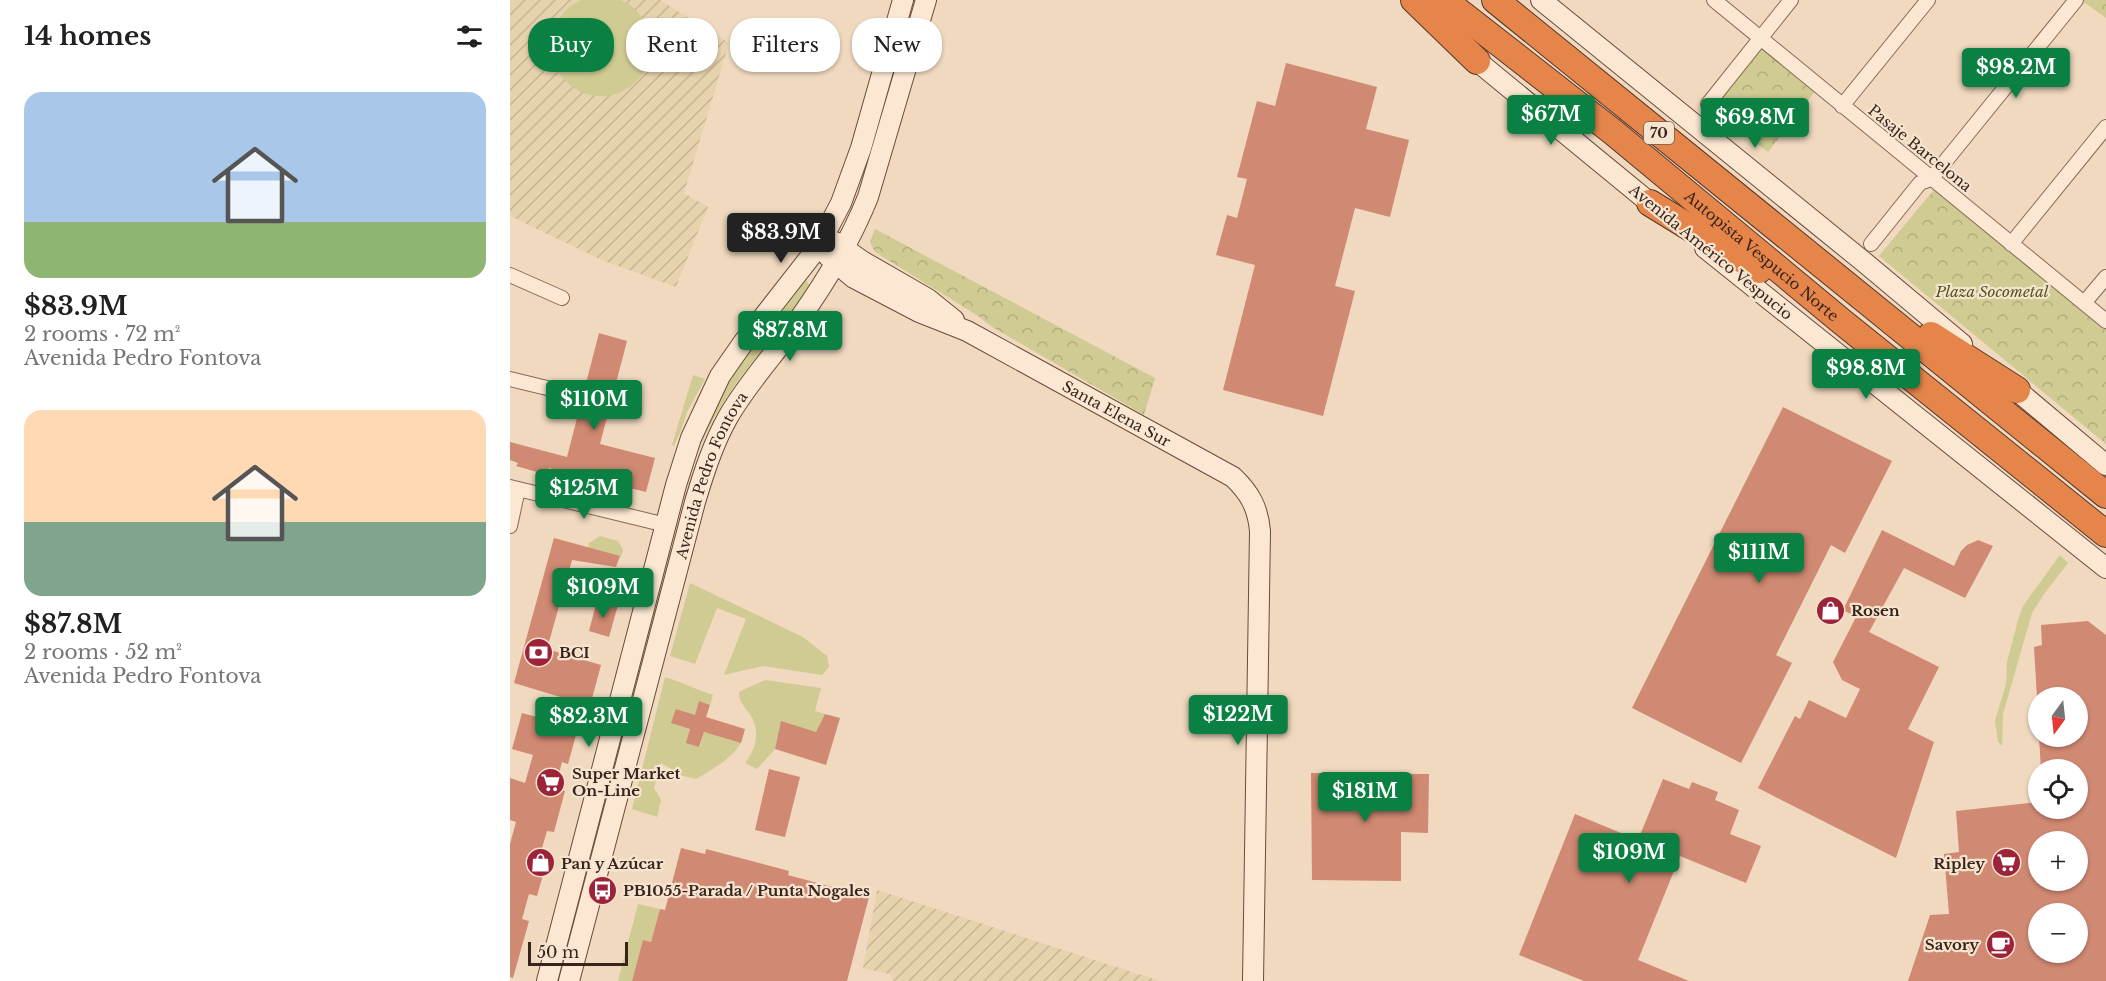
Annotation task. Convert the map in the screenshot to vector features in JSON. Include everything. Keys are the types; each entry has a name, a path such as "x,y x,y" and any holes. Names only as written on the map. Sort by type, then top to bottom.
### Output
{"highway":[{"path":"1414,0 1477,61"},
{"name":"Autopista Vespucio Norte","path":"1444,0 1613,132 1841,321 2106,534"},
{"name":"Autopista Vespucio Norte","path":"1496,0 2106,495"},
{"path":"1650,203 1841,321"},
{"path":"1822,266 2017,390"}],"street":[{"name":"Avenida Pedro Fontova","path":"547,981 684,458 701,412 720,376 822,241 852,176 903,0"},
{"name":"Avenida Pedro Fontova","path":"569,981 702,479 729,415 840,256 868,197 926,0"},
{"name":"Avenida Américo Vespucio","path":"1403,0 1650,203 2106,568"},
{"path":"1541,0 1864,261 2106,465"},
{"name":"Pasaje Barcelona","path":"1713,0 2106,321"},
{"path":"1708,104 1791,0"},
{"path":"1842,106 1928,0"},
{"path":"1871,244 1920,183 1931,179 2076,0"},
{"path":"2011,244 2106,127"},
{"name":"Santa Elena Sur","path":"822,241 840,256 862,261 928,299 967,331 1233,477 1244,487 1256,508 1260,531 1253,981"},
{"path":"510,274 562,298"},
{"path":"2084,303 2106,277"},
{"path":"762,318 772,317 780,321 784,339"},
{"path":"510,379 548,388"},
{"path":"510,526 514,488 666,525"}],"shaded area":[{"path":"510,0 660,0 689,18 626,18 626,72 718,72 718,36 729,43 684,193 708,207 676,287 604,261 510,216"},
{"path":"877,890 1160,981 892,981 893,975 863,968"}],"green space":[{"path":"585,-1 617,-1 629,4 643,18 626,18 626,72 644,72 629,88 611,95 591,95 573,88 559,74 558,72 614,72 614,18 559,18 573,4"},
{"path":"2081,0 2106,0 2106,18"},
{"path":"1761,45 1817,89 1768,152 1711,108"},
{"name":"Plaza Socometal","path":"1937,186 2106,326 2106,444 1879,256"},
{"path":"875,229 1155,378 1144,415 994,328 875,252 870,242"},
{"path":"808,269 811,273 806,280 810,286 805,297 786,318 776,309"},
{"path":"768,324 777,324 779,332 727,396 707,431 692,470 690,470 698,442 720,392"},
{"path":"693,375 705,379 687,412 674,446 672,445"},
{"path":"600,536 618,541 623,550 621,557 588,548 589,543"},
{"path":"668,549 679,552 562,981 560,981 572,917"},
{"path":"2060,555 2068,563 2032,613 2003,714 2002,746 1998,742 1995,721 2006,684 2007,662 2018,620 2023,606"},
{"path":"690,583 803,637 827,656 829,667 822,675 763,666 724,675 746,619 717,608 695,664 670,656"},
{"path":"665,677 713,695 710,705 699,702 695,715 676,709 672,723 690,729 687,743 700,747 704,732 741,743 715,768 696,779 683,776 661,763 654,788 661,800 657,817 632,809"},
{"path":"765,680 821,688 815,711 825,714 816,732 781,722 775,749 757,769 745,763 755,745 756,732 753,719 741,701 739,692"},
{"path":"638,904 660,909 651,942 643,940 632,981 618,981"}],"building":[{"path":"1286,63 1377,87 1366,129 1409,140 1390,217 1355,208 1335,286 1355,291 1323,416 1223,390 1255,265 1216,255 1227,215 1237,218 1247,179 1237,177 1257,101 1275,106"},
{"path":"599,333 627,341 600,444 655,458 646,492 549,468 544,474 516,466 518,463 510,460 510,442 567,457"},
{"path":"1783,407 1892,461 1845,553 1831,545 1776,655 1792,663 1741,763 1632,708"},
{"path":"1882,530 1954,566 1961,551 1967,545 1978,540 1993,546 1965,598 1904,568 1869,632 1939,667 1908,729 1934,742 1896,858 1758,788 1795,716 1800,719 1809,700 1846,718 1860,689 1842,680 1833,662 1856,617 1843,610"},
{"path":"554,538 620,556 616,567 572,560 547,649 601,665 590,706 514,683"},
{"path":"601,601 618,605 609,637 589,631 596,604 599,605"},
{"path":"2088,621 2106,635 2106,981 1908,981 1930,915 1949,914 1944,854 1959,852 1956,811 2028,803 2028,819 2088,819 2088,759 2040,759 2040,747 2088,747 2088,687 2036,687 2034,647 2042,645 2041,625"},
{"path":"699,701 710,705 706,717 745,729 741,743 704,732 699,747 686,743 690,729 671,723 676,709 695,715"},
{"path":"522,713 578,728 568,764 562,762 555,788 565,791 554,832 547,831 540,855 548,857 537,896 529,894 522,919 529,921 513,978 510,977 510,844 516,822 510,820 510,778 525,783 533,755 512,749"},
{"path":"825,714 840,718 826,765 775,749 781,721 816,732"},
{"path":"769,769 800,777 785,837 755,830"},
{"path":"1311,773 1429,774 1428,833 1401,832 1401,881 1312,880"},
{"path":"1663,779 1689,789 1692,782 1718,792 1715,800 1739,810 1730,834 1761,846 1746,883 1680,856 1638,960 1689,981 1584,981 1519,955 1575,814 1638,840"},
{"path":"681,848 705,854 706,849 789,871 788,875 869,897 847,981 632,981 643,940 651,942 660,909 665,910"}],"place":[{"name":"Rosen","path":"1830,610"},
{"name":"BCI","path":"538,652"},
{"name":"Super Market On-Line","path":"551,782"},
{"name":"Pan y Azúcar","path":"540,863"},
{"name":"Ripley","path":"2006,863"},
{"name":"PB1055-Parada / Punta Nogales","path":"602,890"},
{"name":"Savory","path":"2000,944"}]}
